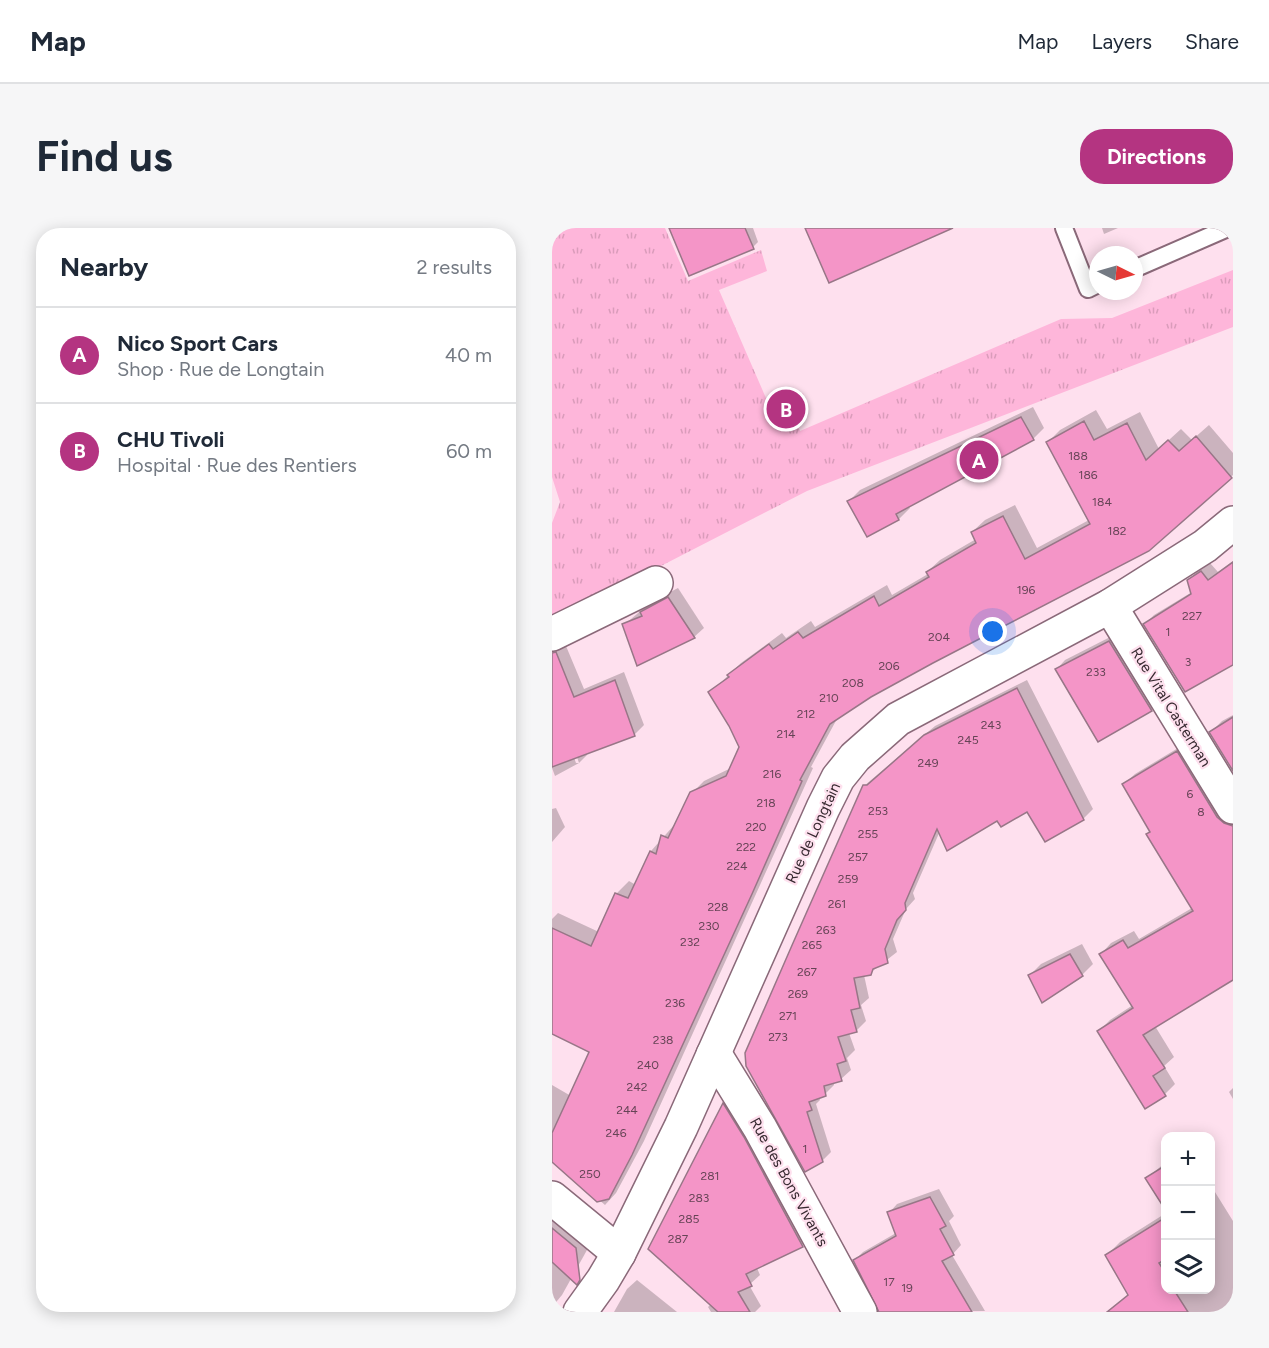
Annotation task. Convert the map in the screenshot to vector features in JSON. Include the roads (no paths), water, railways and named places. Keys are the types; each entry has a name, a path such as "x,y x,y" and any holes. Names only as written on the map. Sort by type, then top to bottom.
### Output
{"street":[{"name":"Rue de Longtain","path":"580,1312 603,1281 619,1253 681,1127 838,778 855,757 898,719 1110,606 1205,546 1233,522"},
{"path":"552,634 656,582"},
{"name":"Rue Vital Casterman","path":"1110,606 1233,807"},
{"name":"Rue des Bons Vivants","path":"713,1055 760,1128 860,1312"},
{"path":"552,1198 619,1253"}],"lane":[{"path":"1064,228 1089,288"},
{"path":"1143,265 1228,228"}],"place":[{"name":"CHU Tivoli","path":"786,409"},
{"name":"Nico Sport Cars","path":"979,460"}]}
